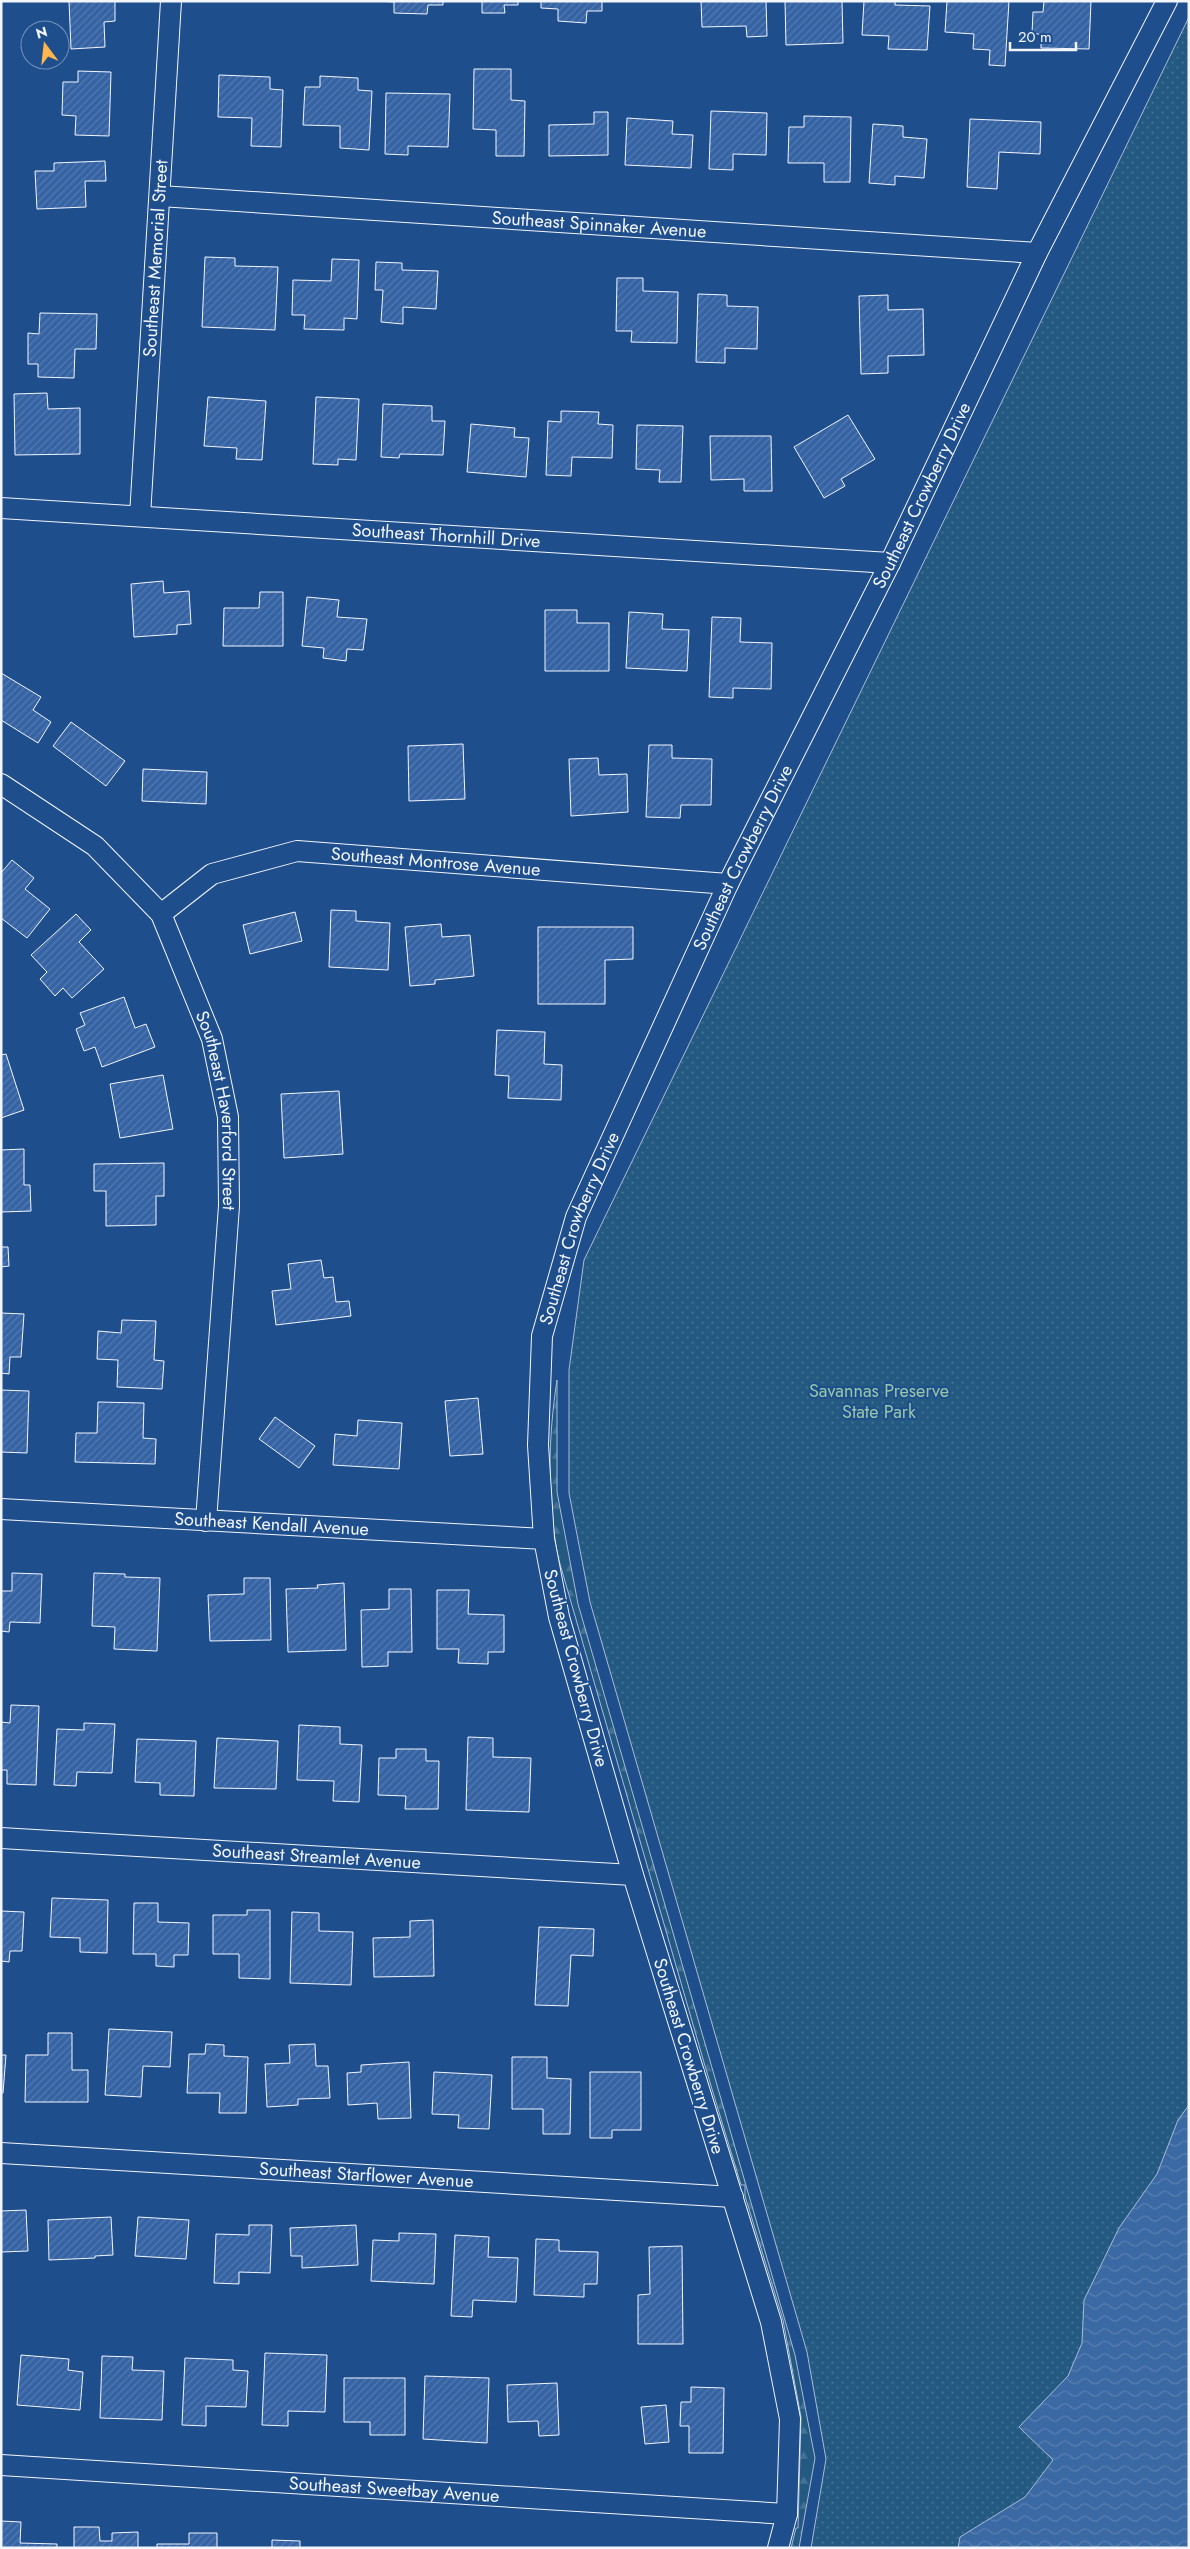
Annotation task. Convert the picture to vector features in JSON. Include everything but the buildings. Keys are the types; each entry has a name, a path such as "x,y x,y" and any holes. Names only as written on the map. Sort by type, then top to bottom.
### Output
{"street":[{"name":"Southeast Memorial Street","path":"140,516 171,1"},
{"name":"Southeast Crowberry Drive","path":"778,2548 786,2514 790,2419 771,2322 633,1875 559,1618 544,1539 538,1445 542,1336 576,1217 728,884 890,563 1037,253 1167,1"},
{"name":"Southeast Spinnaker Avenue","path":"160,196 1037,253"},
{"name":"Southeast Thornhill Drive","path":"1,508 890,563"},
{"name":"Southeast Haverford Street","path":"1,784 95,846 161,914 212,1039 228,1118 229,1206 206,1521"},
{"name":"Southeast Montrose Avenue","path":"161,914 212,874 297,850 728,884"},
{"name":"Southeast Kendall Avenue","path":"1,1509 544,1539"},
{"name":"Southeast Streamlet Avenue","path":"1,1838 633,1875"},
{"name":"Southeast Starflower Avenue","path":"1,2153 733,2197"},
{"name":"Southeast Sweetbay Avenue","path":"1,2465 786,2514"}],"green space":[{"name":"Savannas Preserve State Park","path":"1189,17 1189,2548 811,2548 826,2459 807,2352 590,1602 569,1493 569,1370 584,1260"},
{"path":"557,1380 557,1492 578,1604 795,2355 815,2458 799,2548 791,2548 796,2528 798,2528 801,2417 783,2320 745,2196 745,2185 741,2185 705,2066 558,1557 550,1491 550,1446"}],"water":[{"path":"1189,2105 1189,2548 958,2548 960,2537 1025,2497 1053,2460 1019,2427 1068,2376 1082,2343 1084,2300 1119,2228 1157,2174 1178,2120"}]}
